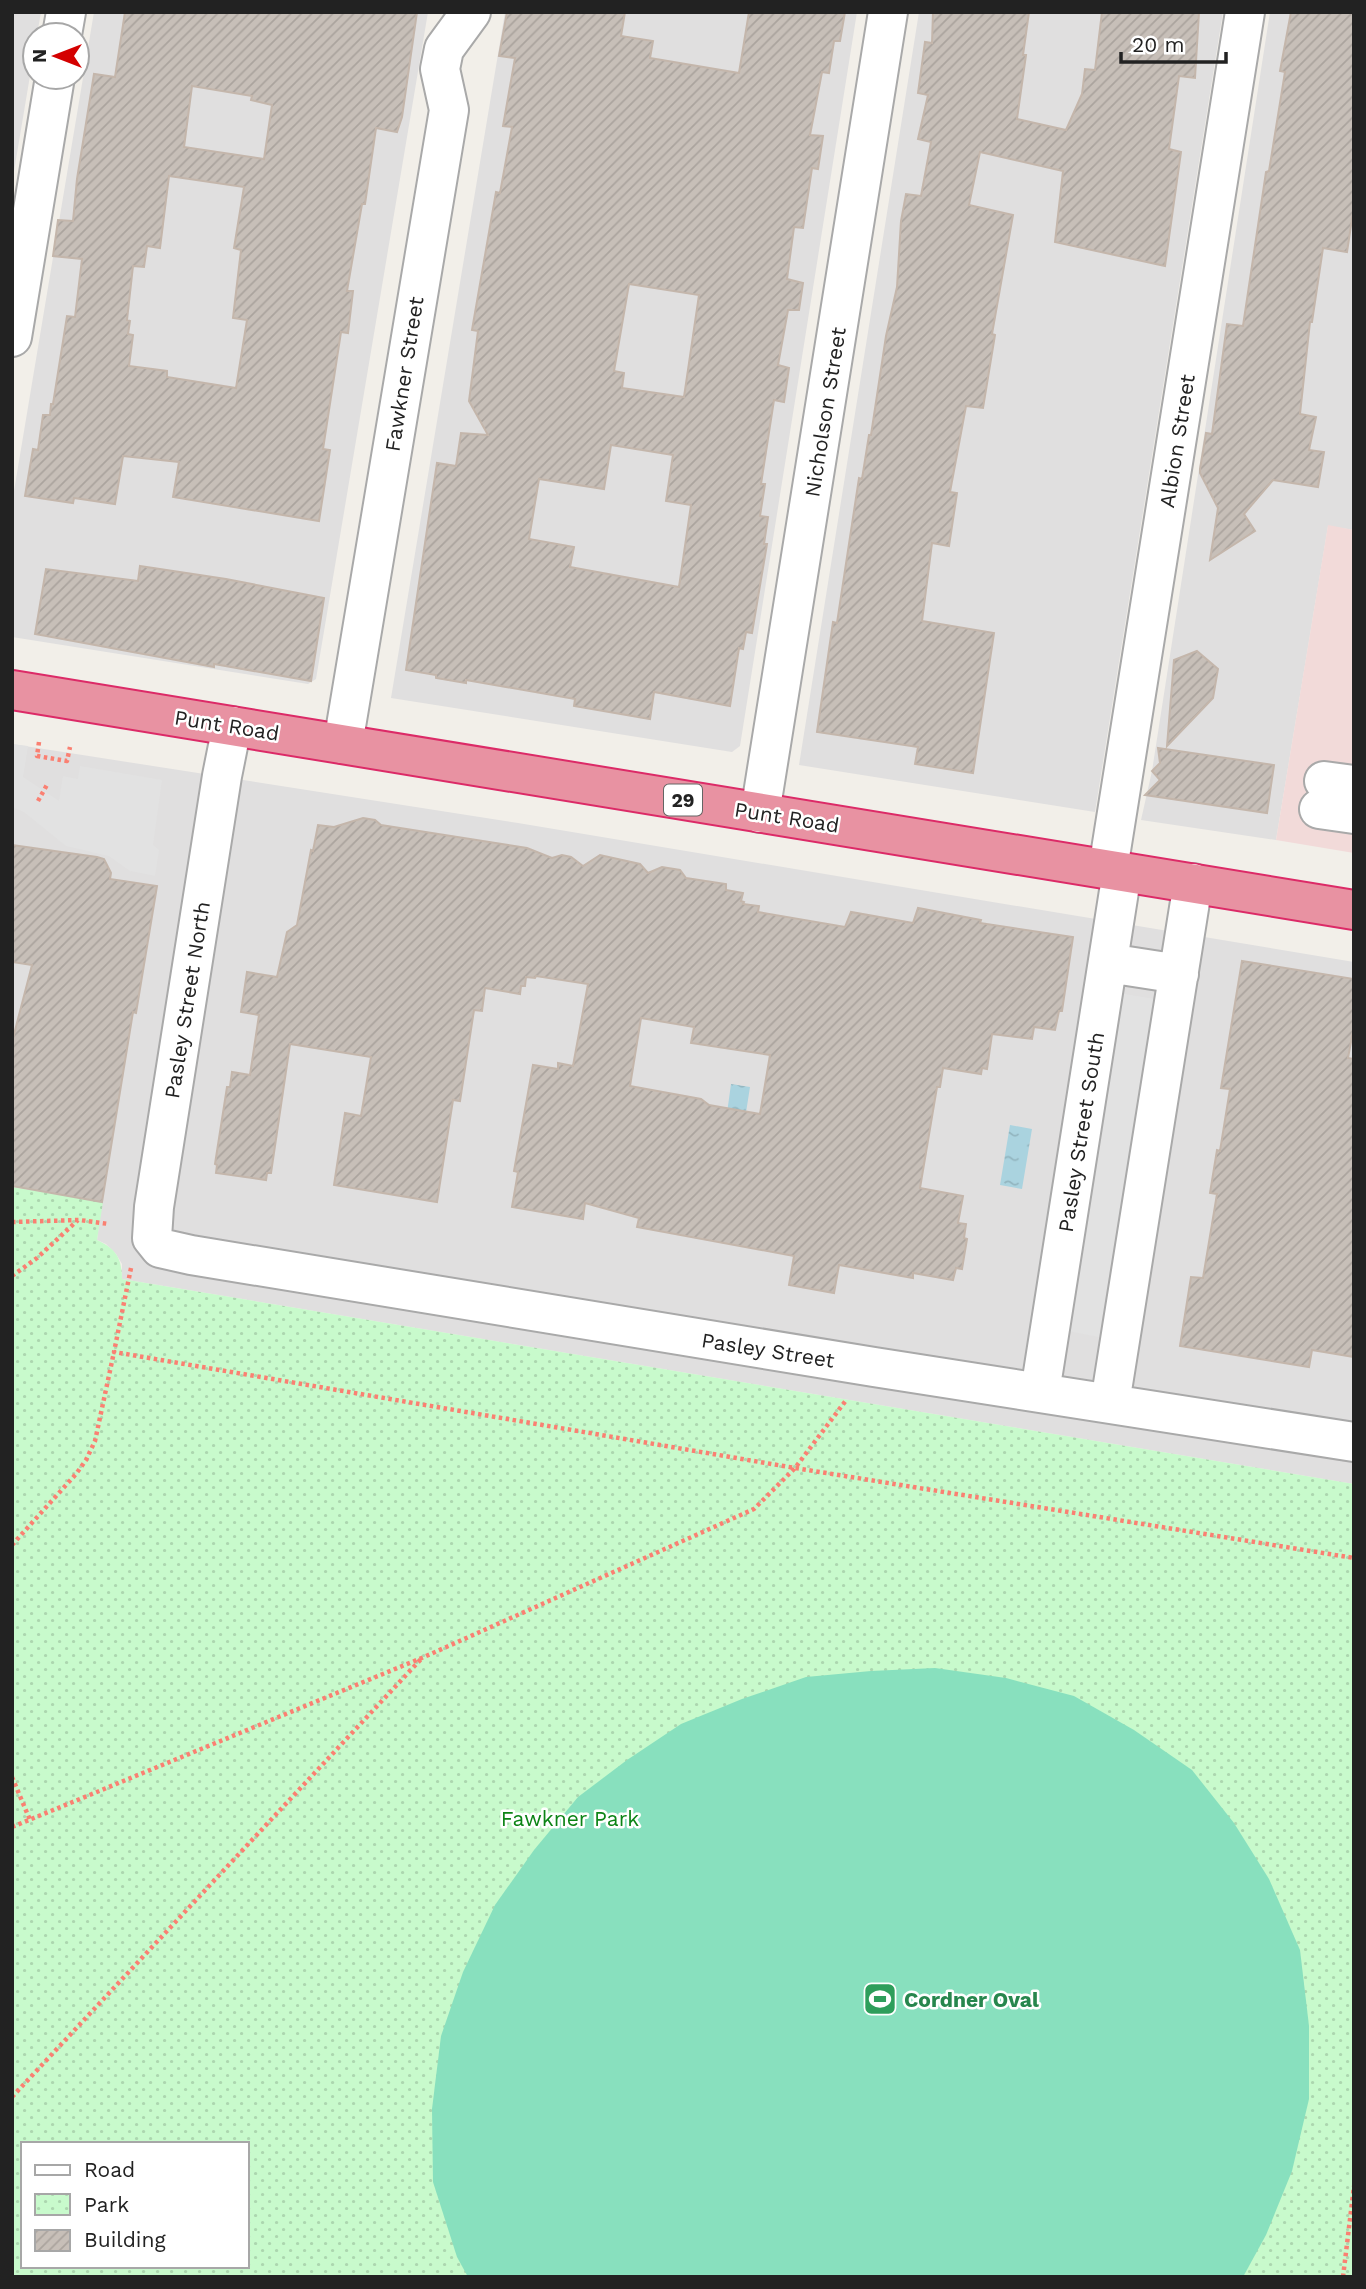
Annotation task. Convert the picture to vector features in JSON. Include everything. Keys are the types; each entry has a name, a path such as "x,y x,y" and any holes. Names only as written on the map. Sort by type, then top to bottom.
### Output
{"highway":[{"name":"Punt Road","path":"12,690 1354,910"}],"street":[{"name":"Fawkner Street","path":"343,744 449,110 440,69 444,49 471,12"},
{"name":"Nicholson Street","path":"760,813 888,12"},
{"name":"Albion Street","path":"1115,870 1245,12"},
{"path":"12,337 53,91"},
{"name":"Pasley Street North","path":"183,1253 168,1251 155,1244 152,1226 232,726"},
{"name":"Pasley Street South","path":"1040,1392 1108,964 1115,870"},
{"path":"1111,1403 1193,883"},
{"path":"1108,964 1179,974"},
{"name":"Pasley Street","path":"183,1253 874,1367 1354,1442"}],"path":[{"path":"39,742 37,756 51,760 68,761 70,747"},
{"path":"38,802 48,782"},
{"path":"12,1222 79,1220 109,1224"},
{"path":"12,1276 37,1258 79,1220"},
{"path":"12,1545 76,1474 95,1441 131,1266"},
{"path":"114,1352 795,1468 1354,1558"},
{"path":"12,1827 424,1657 754,1509 795,1468 850,1395"},
{"path":"12,2097 424,1657"},
{"path":"12,1777 30,1820"},
{"path":"1343,2277 1354,2186"}],"shaded area":[{"path":"12,12 41,12 39,21 21,21 21,91 27,91 12,183"},
{"path":"94,12 428,12 316,679 308,684 12,637 12,503 81,91 91,91 91,30"},
{"path":"505,12 857,12 740,746 732,752 391,698"},
{"path":"919,12 1223,12 1095,812 799,765"},
{"path":"1270,12 1354,12 1354,530 1328,526 1276,840 1141,820 1152,771"},
{"path":"1328,525 1354,530 1354,853 1276,840"},
{"path":"12,744 518,823 1354,962 1354,1484 122,1279 122,1264 116,1254 106,1244 97,1240 102,1202 12,1187"},
{"path":"12,744 28,746 23,777 59,801 63,776 78,779 80,766 162,780 153,845 159,850 155,876 130,871 109,856 66,846 24,812 12,807"},
{"path":"1124,994 1155,999 1099,1337 1068,1331"}],"green space":[{"name":"Fawkner Park","path":"12,1187 103,1202 97,1240 117,1255 122,1279 1354,1484 1354,2277 12,2277"},
{"name":"Cordner Oval","path":"935,1668 1006,1678 1074,1696 1134,1730 1192,1770 1234,1823 1269,1879 1300,1950 1309,2026 1309,2099 1292,2171 1266,2235 1243,2277 468,2277 457,2257 433,2182 432,2109 441,2036 463,1972 495,1905 534,1850 578,1797 681,1724 806,1677"}],"water":[{"path":"731,1084 750,1087 742,1138 724,1135"},
{"path":"1010,1125 1032,1129 1022,1189 1000,1185"}],"building":[{"path":"125,12 417,12 402,117 397,132 376,128 365,204 362,204 347,291 353,291 348,333 341,332 323,449 330,450 319,521 173,497 179,462 123,456 115,504 74,498 73,503 25,496 33,449 38,450 43,415 50,415 53,404 67,316 75,317 82,259 53,256 58,220 73,221 94,74 115,77","holes":["192,86 252,96 251,100 272,105 264,159 184,147","169,176 244,187 234,248 241,250 233,318 247,320 236,388 167,377 167,371 129,366 133,335 128,334 130,321 127,320 133,266 144,267 147,246 160,248"]},
{"path":"507,12 625,12 621,36 653,41 650,58 739,73 749,12 845,12 840,41 834,41 829,73 822,72 810,135 823,136 818,169 812,168 803,228 794,227 787,279 803,283 799,310 788,310 778,365 789,368 784,402 774,400 761,484 765,484 760,516 768,517 764,544 767,544 752,633 746,632 743,649 739,648 730,706 654,692 650,719 574,706 575,699 466,680 466,683 436,678 436,675 406,670 437,463 456,466 461,433 488,435 469,401 478,331 472,330 496,192 500,193 512,127 503,126 515,58 499,56","holes":["629,284 699,295 684,397 622,388 624,373 614,371","611,445 673,455 666,501 691,505 679,587 570,567 574,547 529,539 539,479 604,489"]},
{"path":"933,12 1029,12 1017,119 1066,130 1082,94 1085,69 1095,70 1102,12 1199,12 1195,78 1179,76 1169,149 1181,152 1165,266 1055,242 1063,171 980,152 969,205 1013,215 992,334 995,335 983,408 966,406 950,492 957,493 949,546 932,543 922,621 994,633 973,773 915,764 918,747 817,732 833,622 837,623 859,478 862,479 871,435 886,336 897,287 901,221 906,194 921,196 931,142 918,139 928,95 918,93 925,42 932,43"},
{"path":"1291,12 1354,12 1354,206 1347,252 1323,248 1310,322 1300,414 1316,417 1309,450 1324,452 1318,487 1273,480 1244,514 1255,531 1210,560 1218,508 1200,469 1206,433 1212,434 1227,324 1243,326 1266,172 1269,171 1285,72 1280,71"},
{"path":"140,566 324,598 311,681 214,664 214,667 35,634 46,569 138,581"},
{"path":"1197,651 1218,669 1213,698 1167,746 1174,660"},
{"path":"1158,748 1274,765 1267,813 1145,795 1160,780 1152,771 1160,763"},
{"path":"363,818 375,820 381,825 527,848 552,858 562,855 571,857 583,866 600,855 640,864 648,873 662,867 680,870 686,878 726,884 726,890 743,893 743,904 759,906 758,912 845,927 851,912 913,923 918,908 981,920 980,923 1073,937 1062,1011 1059,1011 1055,1030 1034,1027 1032,1039 992,1034 987,1069 982,1068 981,1074 943,1068 940,1087 937,1087 920,1188 963,1196 958,1223 966,1224 964,1238 967,1239 962,1269 956,1268 953,1280 913,1273 913,1278 839,1265 834,1293 789,1285 794,1256 637,1227 639,1218 585,1203 583,1219 512,1207 518,1172 514,1171 533,1065 558,1069 558,1063 573,1066 588,984 536,976 526,977 520,994 485,988 482,1011 474,1010 460,1101 453,1100 437,1202 334,1185 345,1113 361,1116 371,1057 290,1044 271,1173 267,1173 266,1180 216,1173 215,1164 227,1087 230,1087 232,1072 250,1075 259,1015 241,1012 247,972 277,977 287,932 297,925 318,825 334,827","holes":["641,1018 694,1027 691,1043 770,1055 760,1114 709,1105 701,1099 630,1086"]},
{"path":"12,845 97,857 104,859 111,873 110,879 157,886 102,1202 12,1186 12,1042 32,965 12,962"},
{"path":"1242,961 1354,979 1354,1026 1348,1058 1354,1059 1354,1357 1312,1350 1309,1367 1180,1346 1191,1277 1203,1278 1217,1194 1210,1193 1230,1089 1221,1088"}],"place":[{"name":"Cordner Oval","path":"880,1999"}]}
